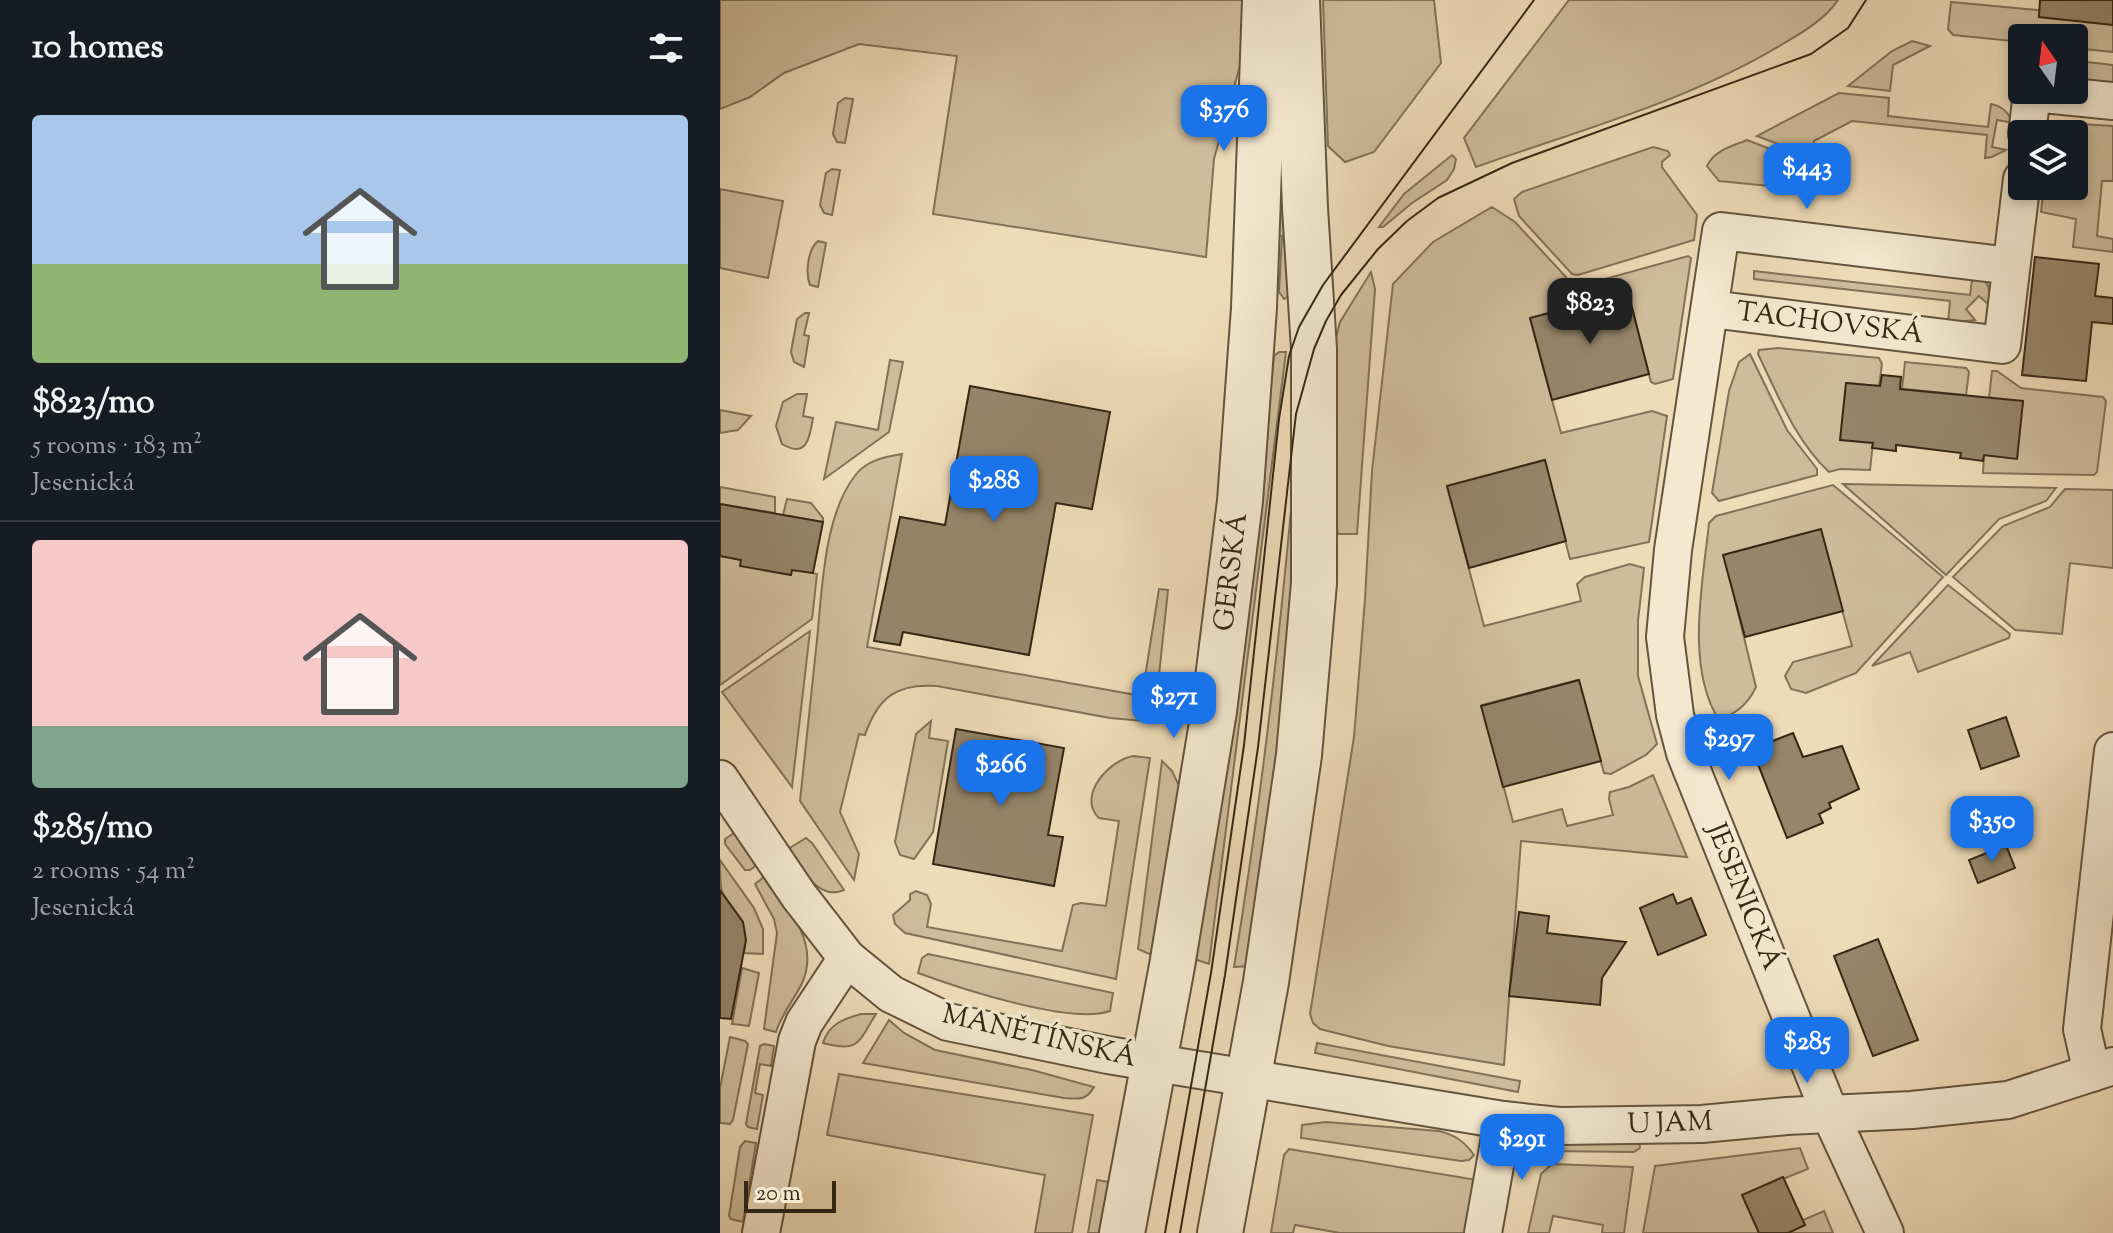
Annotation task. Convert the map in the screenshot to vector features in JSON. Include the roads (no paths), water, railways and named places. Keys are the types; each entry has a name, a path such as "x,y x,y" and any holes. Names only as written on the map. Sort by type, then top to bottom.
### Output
{"street":[{"name":"GERSKÁ","path":"1122,1233 1214,711 1240,501 1254,308 1265,0"},
{"path":"1220,1233 1266,982 1299,755 1314,583 1314,349 1297,0"},
{"path":"2029,120 2032,93 2113,101"},
{"name":"TACHOVSKÁ","path":"2011,266 1721,231 1711,309 2002,345 2019,200"},
{"name":"JESENICKÁ","path":"1711,309 1673,550 1665,637 1675,715 1685,753 1830,1114 1885,1233"},
{"name":"U JAM","path":"1247,1078 1503,1120 1559,1126 1677,1125 1912,1110 2008,1100 2102,1070 2082,1029 2113,751"},
{"name":"MANĚTÍNSKÁ","path":"720,779 799,896 847,958 891,994 948,1022 1247,1078"},
{"path":"761,1233 797,1041 804,1023 847,958"},
{"path":"1483,1233 1503,1120"}],"tram line":[{"path":"1165,1233 1211,973 1244,745 1279,419 1289,356 1299,327 1323,285 1534,0"},
{"path":"1180,1233 1225,975 1258,747 1296,414 1314,349 1326,321 1341,295 1378,249 1407,221 1438,198 1512,163 1811,54 1848,28 1866,0"}]}
